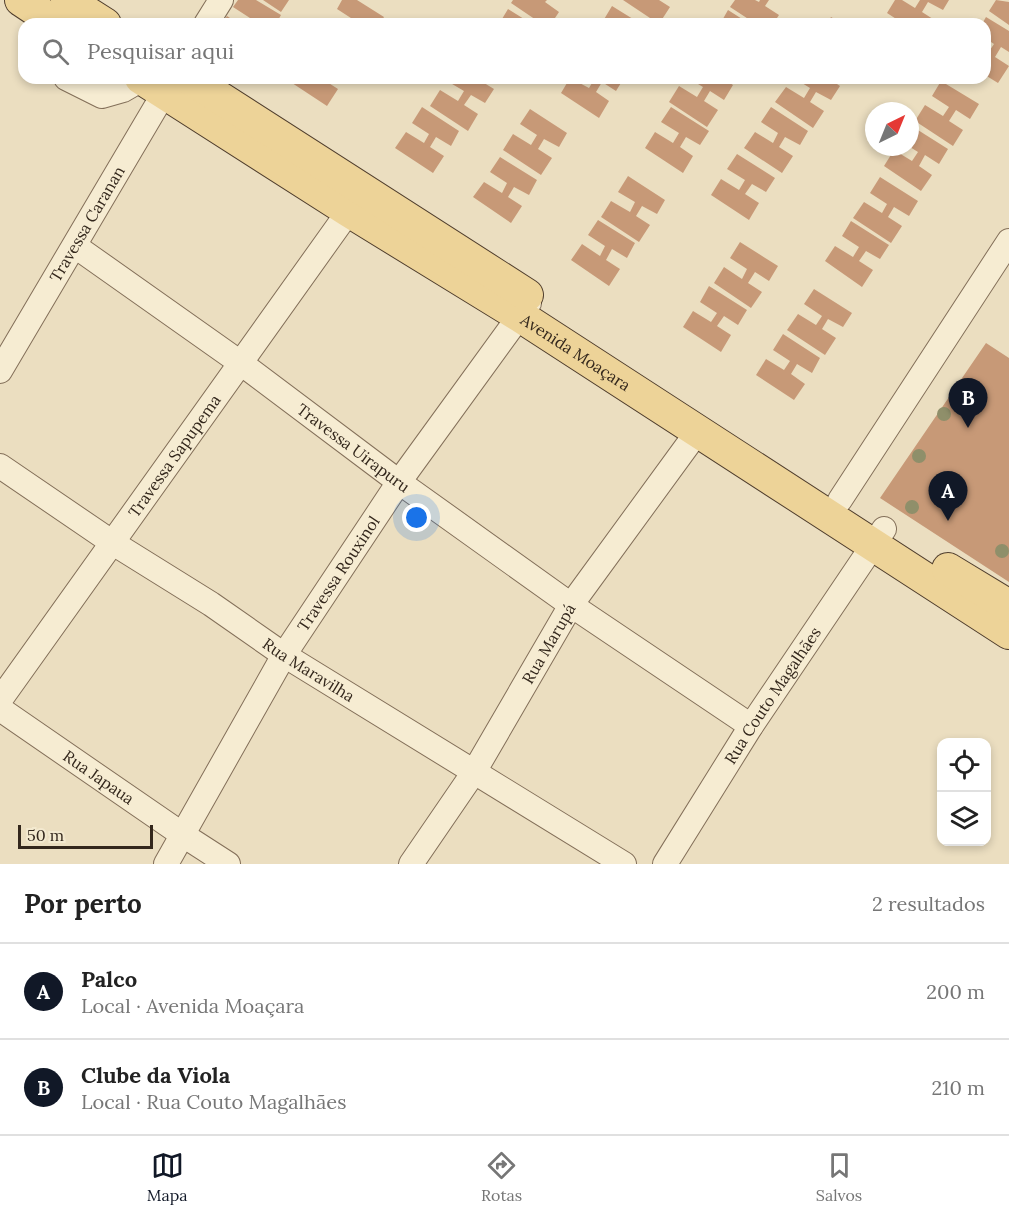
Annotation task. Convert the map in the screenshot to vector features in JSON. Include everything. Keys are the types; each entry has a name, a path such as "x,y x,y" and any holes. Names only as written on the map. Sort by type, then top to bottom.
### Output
{"main road":[{"path":"43,10 78,18"},
{"name":"Avenida Moaçara","path":"166,84 349,211 526,307 698,431 878,537 1009,606"},
{"name":"Avenida Moaçara","path":"167,84 840,500 878,537 1009,633"}],"street":[{"path":"210,18 221,0"},
{"path":"78,84 102,96 149,84"},
{"name":"Travessa Caranan","path":"0,370 75,246 160,84"},
{"name":"Travessa Sapupema","path":"0,700 349,211"},
{"path":"840,500 1009,241"},
{"name":"Travessa Uirapuru","path":"75,246 242,364 399,482 572,605 751,726"},
{"name":"Travessa Rouxinol","path":"166,864 284,655 399,482 526,307"},
{"name":"Rua Marupá","path":"411,864 474,772 572,605 698,431"},
{"name":"Rua Maravilha","path":"0,466 113,543 212,604 284,655 624,864"},
{"name":"Rua Couto Magalhães","path":"665,864 751,726 878,537"},
{"name":"Rua Japaua","path":"0,709 183,836 228,864"}],"building":[{"path":"238,0 256,0 281,15 279,18 250,18 233,7"},
{"path":"263,0 289,0 281,12"},
{"path":"342,0 357,0 384,17 351,18 337,9"},
{"path":"513,0 547,0 545,2 559,12 555,18 533,18 511,3"},
{"path":"623,0 659,0 670,7 663,18 650,18"},
{"path":"735,0 759,2 769,0 765,6 779,15 777,18 747,18 730,7"},
{"path":"895,0 902,0 915,8 920,0 949,0 943,10 928,2 922,12 931,18 895,18 887,13"},
{"path":"996,0 1009,2 1009,25 989,11"},
{"path":"612,6 631,18 605,18"},
{"path":"508,9 522,18 503,18"},
{"path":"728,10 741,18 723,18"},
{"path":"991,20 1009,31 1009,52 1001,47 995,57 1009,66 998,83 991,79 991,48 994,44 991,42"},
{"path":"294,84 330,84 338,89 327,106"},
{"path":"452,84 486,84 494,89 485,103 471,95 464,105 478,114 468,131 430,106 440,90 458,101 464,91"},
{"path":"566,84 581,84 589,88 591,84 601,84 596,92 609,101 599,118 561,93"},
{"path":"605,84 620,84 616,91"},
{"path":"698,84 733,85 724,100 710,91 704,101 718,110 707,127 669,102 679,86 697,97 703,87"},
{"path":"804,84 837,84 840,86 831,100 816,92 810,102 824,111 813,128 775,102 786,87 804,98 810,88"},
{"path":"939,84 946,84 979,104 970,119 956,110 949,121 963,130 953,146 919,124 919,115 925,105 943,116 949,107 932,96"},
{"path":"422,107 459,131 451,146 436,137 430,147 444,156 433,173 395,148 406,132 424,143 429,134 412,123"},
{"path":"671,107 709,131 700,145 686,137 680,147 693,156 683,173 645,148 655,132 673,143 679,133 661,122"},
{"path":"771,107 808,131 800,145 785,137 779,147 793,156 782,173 744,148 755,132 773,143 778,133 761,122"},
{"path":"530,109 567,133 559,147 544,139 538,149 552,158 541,175 503,150 513,134 531,145 537,135 520,124"},
{"path":"919,131 948,149 939,164 925,155 919,166 932,175 921,191 884,166 890,156 904,156 912,161 915,156 919,156"},
{"path":"737,154 775,178 766,192 752,184 745,194 759,203 749,220 711,195 721,179 739,190 745,180 727,169"},
{"path":"500,157 537,180 529,195 514,187 508,197 522,206 511,223 473,197 484,182 502,193 507,183 490,172"},
{"path":"628,176 665,200 657,214 642,206 636,216 650,225 639,242 601,217 611,201 630,212 635,202 618,192"},
{"path":"880,177 918,201 909,216 894,207 888,217 902,226 891,243 853,218 864,202 882,213 887,204 870,193"},
{"path":"598,220 635,243 627,258 612,249 606,260 620,269 609,286 571,260 582,244 600,256 605,246 588,235"},
{"path":"851,221 889,245 880,259 866,251 859,261 873,270 862,287 825,261 835,246 853,257 859,247 842,236"},
{"path":"740,242 778,266 769,281 755,272 748,283 762,292 751,308 714,283 724,267 742,279 747,269 730,258"},
{"path":"709,286 747,310 738,325 724,316 717,326 731,335 721,352 683,327 693,311 711,322 717,313 700,302"},
{"path":"814,289 852,313 843,327 828,319 822,329 836,338 825,355 787,330 798,314 816,325 822,316 804,304"},
{"path":"783,334 820,358 812,373 797,364 791,374 805,384 794,400 756,375 766,359 784,370 790,361 773,350"},
{"path":"986,343 1009,358 1009,582 880,498"}],"place":[{"name":"Clube da Viola","path":"968,428"},
{"name":"Palco","path":"948,521"}]}
